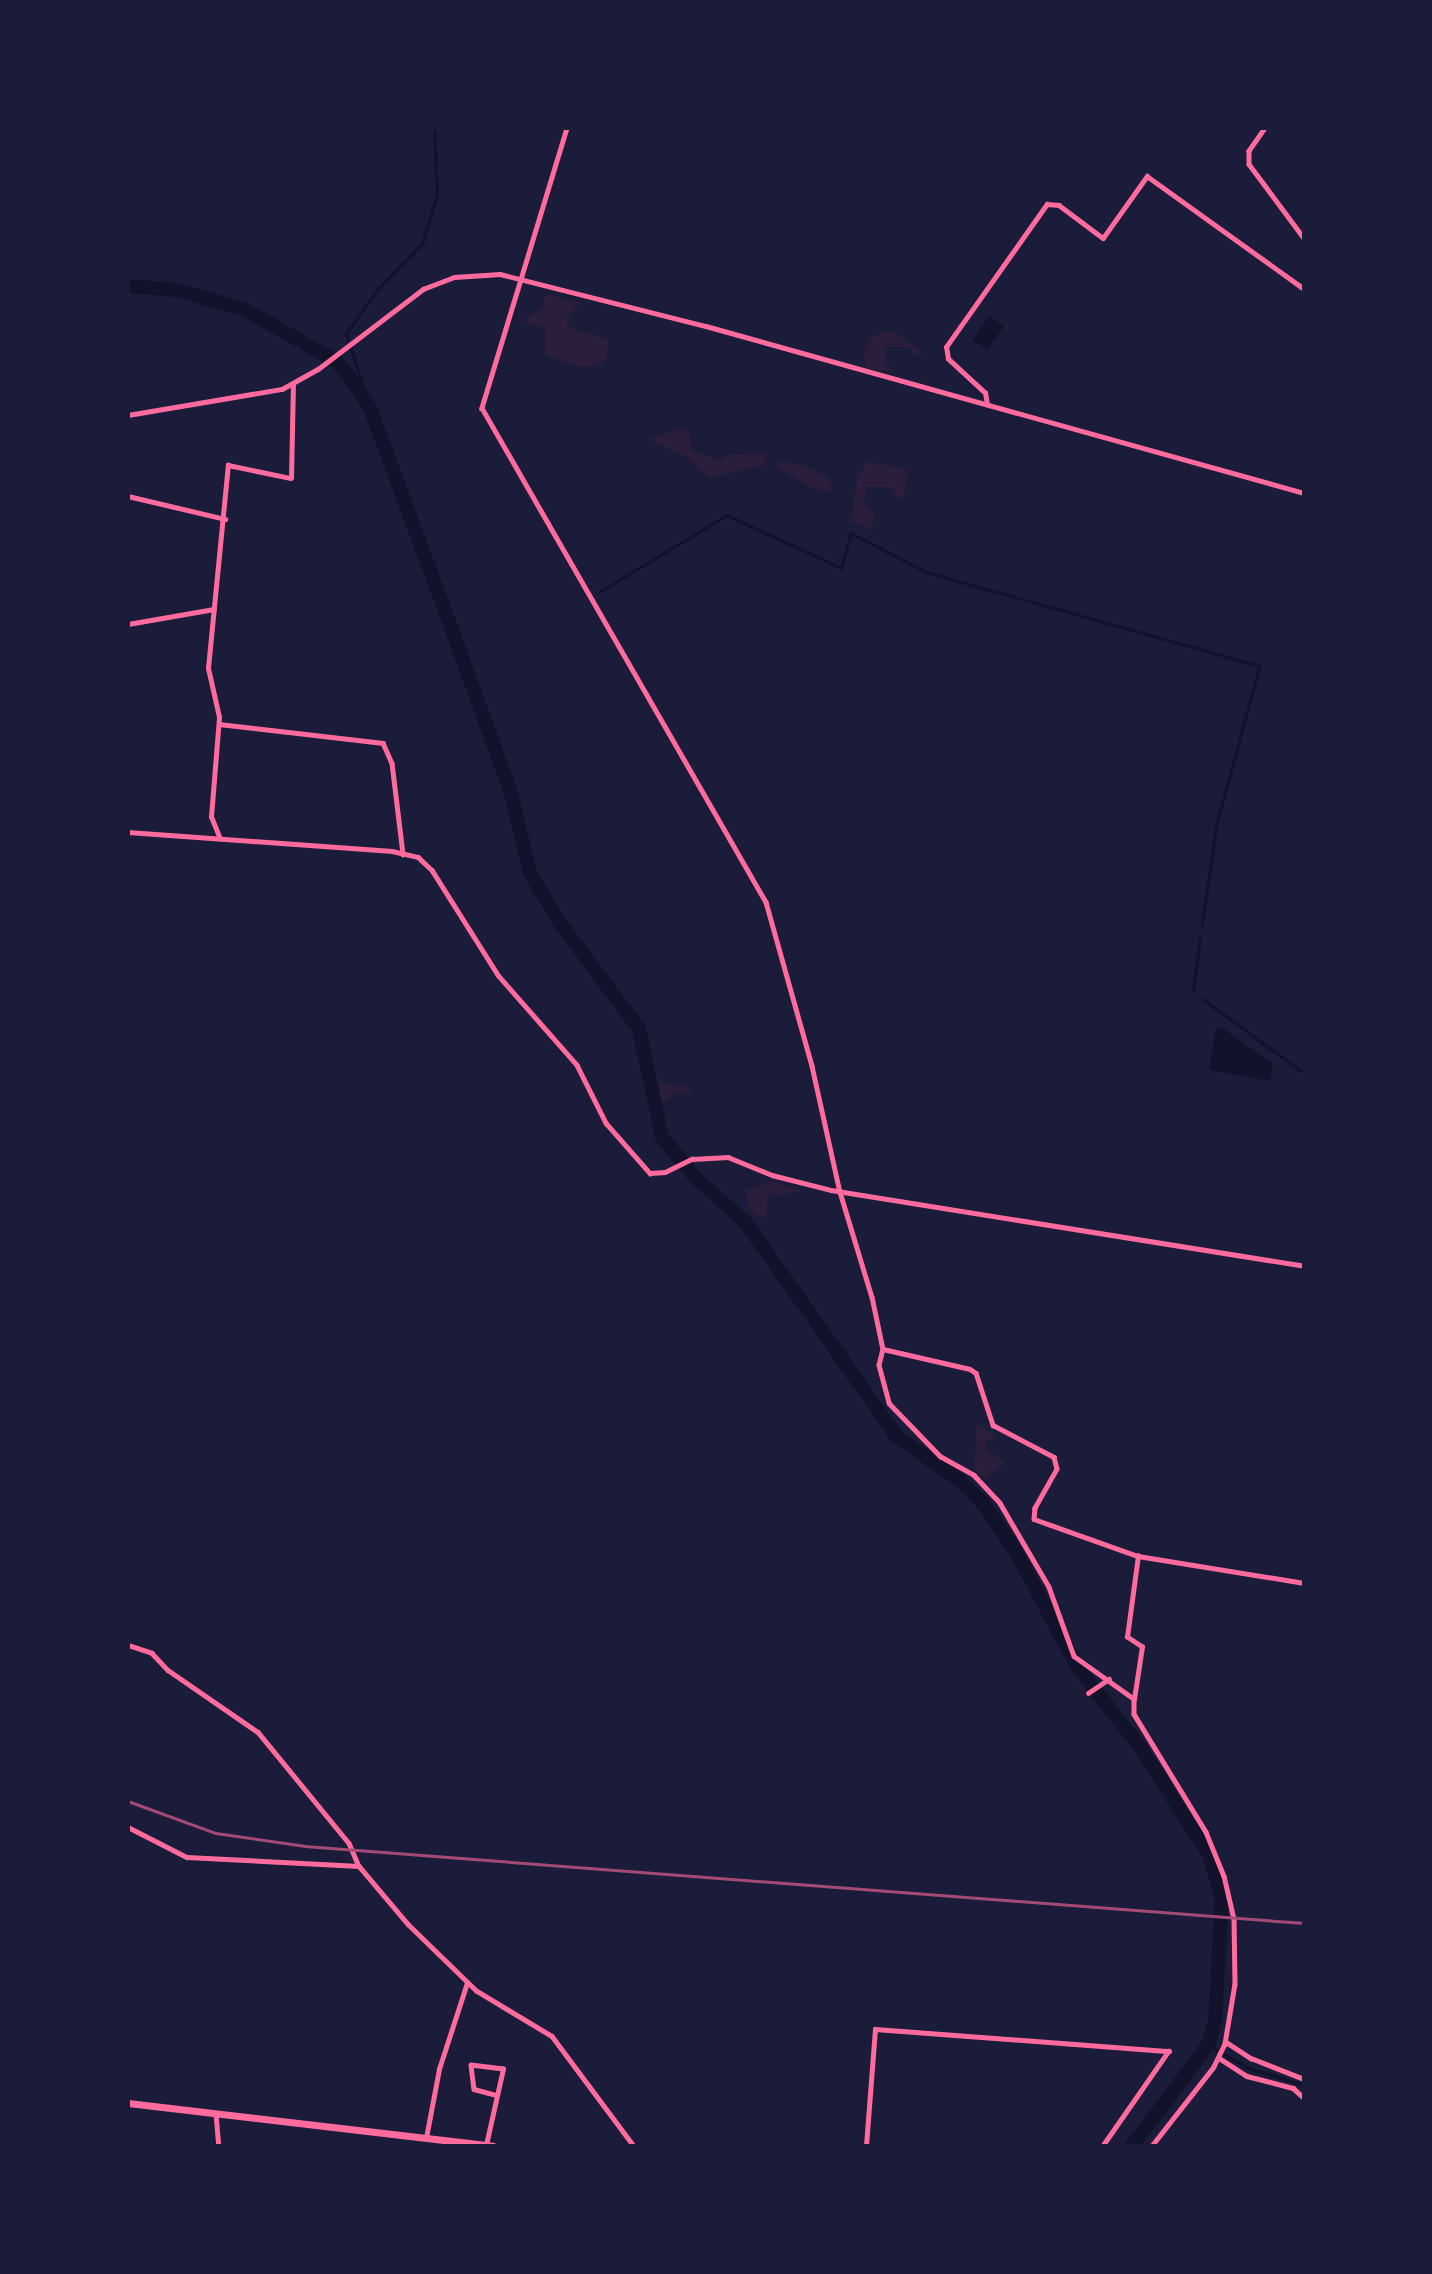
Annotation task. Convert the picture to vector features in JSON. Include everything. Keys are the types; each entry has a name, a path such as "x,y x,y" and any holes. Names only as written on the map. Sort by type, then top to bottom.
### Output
{"highway":[{"path":"128,2103 489,2146"}],"street":[{"path":"567,128 482,408 766,902 812,1066 840,1192 883,1349 879,1366 894,1410 940,1456 974,1475 1000,1503 1049,1587 1074,1656 1110,1679 1134,1699"},
{"path":"1265,128 1249,151 1249,164 1304,238"},
{"path":"987,405 979,385 948,359 946,347 1047,204 1059,205 1103,238 1147,176 1304,289"},
{"path":"128,415 293,384 342,351 408,296 438,282 479,274 520,278 1304,493"},
{"path":"220,839 211,817 219,724 208,668 225,519 228,465 291,478 293,384"},
{"path":"128,496 225,519"},
{"path":"128,624 214,609"},
{"path":"219,724 383,743 392,763 403,854"},
{"path":"128,832 418,857 432,870 498,975 578,1065 606,1124 650,1173 665,1172 692,1159 728,1157 804,1185 840,1192 1304,1266"},
{"path":"883,1349 976,1373 993,1425 1057,1463 1035,1508 1034,1519 1138,1556 1304,1583"},
{"path":"1138,1556 1126,1637 1142,1647 1134,1714 1206,1832 1224,1876 1234,1919 1235,1984 1225,2043 1220,2056 1152,2146"},
{"path":"128,1645 152,1653 258,1732 349,1843 359,1866 467,1983 552,2036 634,2146"},
{"path":"1088,1693 1110,1679"},
{"path":"128,1827 187,1857 359,1866"},
{"path":"426,2138 439,2069 467,1983"},
{"path":"866,2146 875,2029 1169,2051 1103,2146"},
{"path":"1225,2043 1251,2058 1304,2079"},
{"path":"1220,2056 1247,2076 1293,2088 1304,2098"},
{"path":"489,2146 496,2095 503,2069 471,2065 474,2089 496,2095"},
{"path":"216,2113 219,2146"}],"shaded area":[{"path":"555,295 581,304 570,313 567,326 608,340 607,356 601,365 579,367 545,355 546,329 523,321 542,308 545,296"},
{"path":"989,316 1004,326 988,350 973,340"},
{"path":"883,331 894,332 923,353 914,356 910,347 885,347 885,364 898,372 866,369 863,354 871,338"},
{"path":"681,428 689,432 692,450 721,461 729,454 762,453 766,456 763,465 709,478 687,457 649,439"},
{"path":"780,461 804,465 828,478 833,489 828,492 808,486 777,467"},
{"path":"868,461 908,470 905,493 897,500 891,487 866,487 864,501 875,517 871,531 851,521 857,479"},
{"path":"1221,1027 1273,1064 1270,1081 1209,1070 1216,1028"},
{"path":"652,1081 692,1088 691,1093 677,1093 661,1104 660,1115 670,1124 665,1130 650,1121 645,1089"},
{"path":"771,1181 803,1191 768,1196 767,1216 761,1218 749,1207 745,1190"},
{"path":"977,1424 996,1435 986,1443 986,1450 1005,1462 986,1480 974,1467"}],"waterway":[{"path":"370,408 346,334 376,291 422,244 437,195 434,128"},
{"path":"128,286 177,290 246,310 337,362 350,377 370,408 452,630 511,793 530,873 560,923 639,1029 662,1137 695,1177 746,1223 896,1436 959,1480 983,1503 1016,1552 1078,1668 1140,1747 1209,1855 1222,1897 1215,2021 1208,2045 1132,2146"},
{"path":"599,592 727,515 841,568 851,533 926,572 1260,666 1217,824 1202,925"},
{"path":"1193,992 1200,938"},
{"path":"1203,999 1304,1073"},
{"path":"1208,2045 1249,2068 1304,2085"}],"railway":[{"path":"128,1801 216,1833 305,1846 1304,1923"}]}
